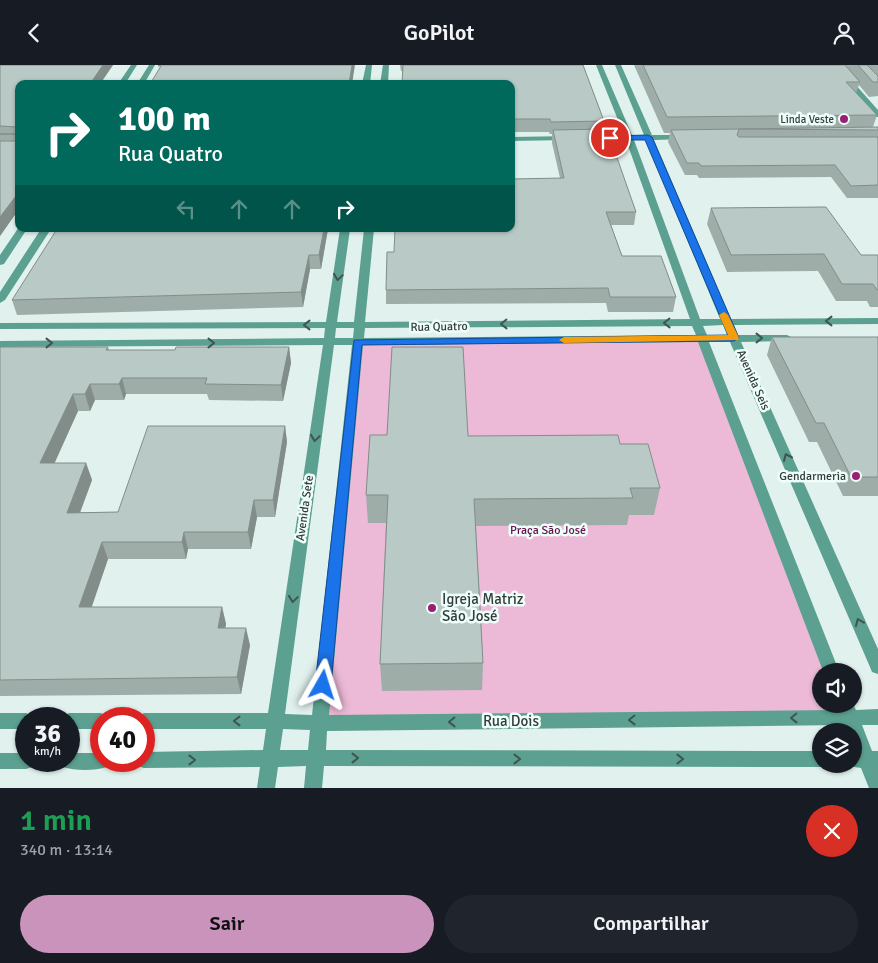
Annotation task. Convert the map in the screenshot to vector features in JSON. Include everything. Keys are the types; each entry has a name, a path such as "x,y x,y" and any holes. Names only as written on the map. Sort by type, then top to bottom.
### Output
{"street":[{"path":"124,80 134,65"},
{"path":"143,80 152,65"},
{"path":"366,80 368,65"},
{"path":"384,80 386,65"},
{"path":"600,65 631,142 696,322 829,663"},
{"name":"Avenida Seis","path":"618,65 727,322 878,667"},
{"path":"834,65 878,115"},
{"path":"650,142 698,137"},
{"path":"515,139 650,142 691,146"},
{"path":"586,146 631,142"},
{"path":"515,146 576,146"},
{"path":"0,262 20,232"},
{"path":"0,300 44,232"},
{"name":"Avenida Sete","path":"266,788 345,232"},
{"path":"313,788 369,232"},
{"name":"Rua Quatro","path":"0,326 878,321"},
{"name":"Rua Quatro","path":"0,344 801,338"},
{"name":"Rua Dois","path":"155,721 319,723 812,711"},
{"path":"848,713 878,787"},
{"name":"Rua Dois","path":"860,713 878,717"},
{"path":"0,721 15,721"},
{"path":"155,760 316,758 812,759"},
{"path":"0,761 15,761"}],"green space":[{"name":"Praça São José","path":"703,339 829,663 812,663 812,713 848,713 850,717 319,723 358,342"}],"building":[{"path":"0,65 103,65 93,80 15,80 15,127 0,126"},
{"path":"352,65 350,80 152,80 161,66 158,66"},
{"path":"403,65 583,65 604,121 551,122 550,119 515,119 515,80 402,80"},
{"path":"643,65 845,65 860,82 846,82 877,115 667,117"},
{"path":"858,65 867,65 878,76 878,82 873,82"},
{"path":"878,127 878,130 740,129"},
{"path":"607,129 636,212 606,212 622,256 661,256 676,297 610,297 608,288 386,290 387,252 394,252 395,232 515,232 515,179 564,178 553,130"},
{"path":"739,129 737,135 739,137 878,137 878,185 851,186 835,165 701,166 699,163 687,163 671,130"},
{"path":"0,141 15,141 15,197 0,217"},
{"path":"826,207 861,255 878,255 878,290 873,284 842,284 824,254 731,255 711,208"},
{"path":"55,232 323,232 319,255 309,255 301,292 12,300"},
{"path":"772,337 878,337 878,477 851,477 824,423 816,423"},
{"path":"0,347 108,347 106,350 175,350 176,347 289,347 281,385 205,384 207,378 122,378 119,384 90,384 85,394 73,394 40,463 86,463 67,513 118,512 148,426 285,426 273,500 254,500 248,532 184,532 182,542 102,542 79,607 222,607 218,628 246,628 237,677 0,680"},
{"name":"Igreja Matriz São José","path":"392,347 463,347 468,436 618,435 620,444 648,444 660,488 630,488 633,498 474,499 483,663 380,664 388,495 366,495 370,435 387,435"}],"slow traffic":[{"path":"564,340 734,338 724,315"}],"place":[{"name":"Linda Veste","path":"844,119"},
{"name":"Gendarmeria","path":"856,476"},
{"name":"Igreja Matriz São José","path":"432,608"}],"route":[{"path":"323,685 358,342 734,338 648,137 610,138"}]}
